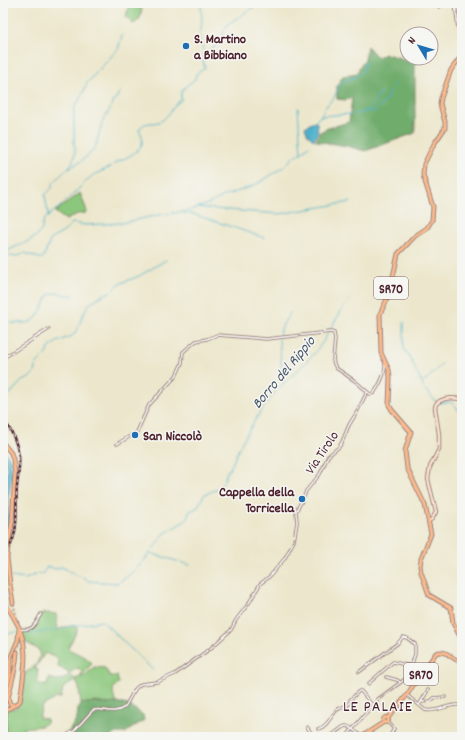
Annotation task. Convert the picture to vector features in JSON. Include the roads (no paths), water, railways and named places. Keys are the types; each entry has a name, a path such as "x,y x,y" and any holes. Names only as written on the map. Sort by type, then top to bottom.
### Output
{"main road":[{"name":"SR70","path":"462,55 451,70 440,98 445,128 427,157 423,171 433,207 432,220 427,228 415,236 398,254 390,295 380,314 381,353 390,377 389,405 411,432 405,451 407,468 424,501 429,521 431,535 421,559 421,572 429,595 451,608 453,623 462,640"},
{"path":"429,521 436,512 428,479 430,467 439,449 439,434 435,411 436,404 441,400 448,398 462,399"},
{"path":"3,443 12,453 14,465 12,523 7,558 13,603"},
{"path":"3,550 12,523"},
{"path":"3,602 17,623 25,644 25,663 20,701 6,710 4,737"},
{"path":"5,699 10,675 10,659 19,636 17,623"},
{"path":"17,652 8,700 12,705 20,701"},
{"name":"SR70","path":"361,737 366,732 386,721 408,695 414,684 438,652 445,652 456,660 462,661"},
{"path":"3,708 16,660"}],"street":[{"path":"439,7 446,3"},
{"path":"455,3 458,28"},
{"path":"3,358 49,329"},
{"path":"117,444 137,432 149,405 176,376 182,363 183,352 196,341 208,339 217,335 266,339 331,332 334,333 335,339 333,360 336,368 355,380 367,392 372,394 376,390 383,375 386,363"},
{"name":"Via Tirolo","path":"63,737 74,731 93,710 109,712 117,711 126,707 132,694 141,684 157,682 175,674 211,648 231,630 260,584 270,576 285,558 294,541 297,522 296,511 306,491 320,474 328,456 340,447 349,425 367,392"},
{"path":"21,631 31,629 41,614"},
{"path":"346,737 378,699 408,677 415,654 415,644 407,638 402,637 398,643 359,672"},
{"path":"368,684 393,662 411,666"},
{"path":"386,677 400,682"},
{"path":"408,677 414,684"},
{"path":"420,704 428,690"},
{"path":"318,729 328,724 340,708 349,704 350,700 359,691 361,691 372,705"},
{"path":"408,695 429,711 454,704 458,705"},
{"path":"420,704 431,701 434,698 445,697"},
{"path":"386,721 394,729 389,737"},
{"path":"329,737 345,725 348,725 361,737"},
{"path":"308,727 314,737"},
{"path":"366,732 379,737"}],"water":[{"path":"315,121 317,123 318,132 314,140 308,135 305,127"},
{"path":"3,450 9,457 12,467 12,477 8,498 9,520 3,545 3,490 7,469 3,458"}],"waterway":[{"path":"201,3 202,22 200,37 204,53 203,60"},
{"path":"113,165 136,152 140,147 142,137 139,130 143,125 161,121 181,100 181,92 195,79 196,74 205,68 203,61 205,56 212,48 216,46 228,24 260,3"},
{"path":"68,168 72,163 75,153 74,109 87,83 118,49 122,35"},
{"path":"316,121 334,97 342,82 357,76 363,71 365,61"},
{"path":"354,114 368,111 374,112 384,103 394,84"},
{"path":"69,168 80,162 91,153 96,145 102,123 120,91"},
{"path":"364,112 371,107 381,93"},
{"path":"298,108 301,153"},
{"path":"321,116 351,114"},
{"path":"3,256 16,256 25,253 43,258 51,239 65,231 72,223 87,225 122,223 187,211 208,204 224,196 251,187 267,178 309,146"},
{"path":"65,202 93,175 111,167"},
{"path":"48,217 45,195 52,188 53,183 67,169"},
{"path":"199,207 279,214 351,202"},
{"path":"3,254 39,234 44,220 63,204"},
{"path":"183,213 193,214 265,238"},
{"path":"3,401 22,381 29,378 35,372 37,363 51,346 72,336 77,331 88,305 99,297 112,291 119,284 139,276 166,260"},
{"path":"11,323 24,323 35,319 49,295 55,293 73,295"},
{"name":"Borro del Rippio","path":"329,331 350,299"},
{"path":"279,336 283,324 290,313"},
{"path":"404,322 404,349 408,354 423,387 436,402"},
{"name":"Borro del Rippio","path":"241,444 272,396 312,356 328,333"},
{"path":"279,339 283,383"},
{"path":"423,383 442,364"},
{"path":"439,403 450,402 462,414"},
{"name":"Borro del Rippio","path":"186,520 190,511 197,508 204,495 219,488 224,481 227,471 230,469 240,446"},
{"name":"Borro del Rippio","path":"11,577 26,579 34,575 42,574 47,567 54,569 62,567 85,578 88,581 117,583 127,577 144,561 164,534 185,521"},
{"path":"150,553 190,565"},
{"name":"Borro del Rippio","path":"3,573 8,575"},
{"path":"457,592 462,593"},
{"path":"21,632 33,634 102,621 153,670"},
{"path":"3,636 17,632"}],"tunnel":[{"path":"13,603 19,627"},
{"path":"17,652 19,638"}],"railway":[{"path":"3,419 14,437 19,460 16,526 9,548"}],"place":[{"name":"S. Martino a Bibbiano","path":"186,46"},
{"name":"San Niccolò","path":"135,435"},
{"name":"Cappella della Torricella","path":"302,499"}],"district":[{"name":"LE PALAIE","path":"378,705"}]}
